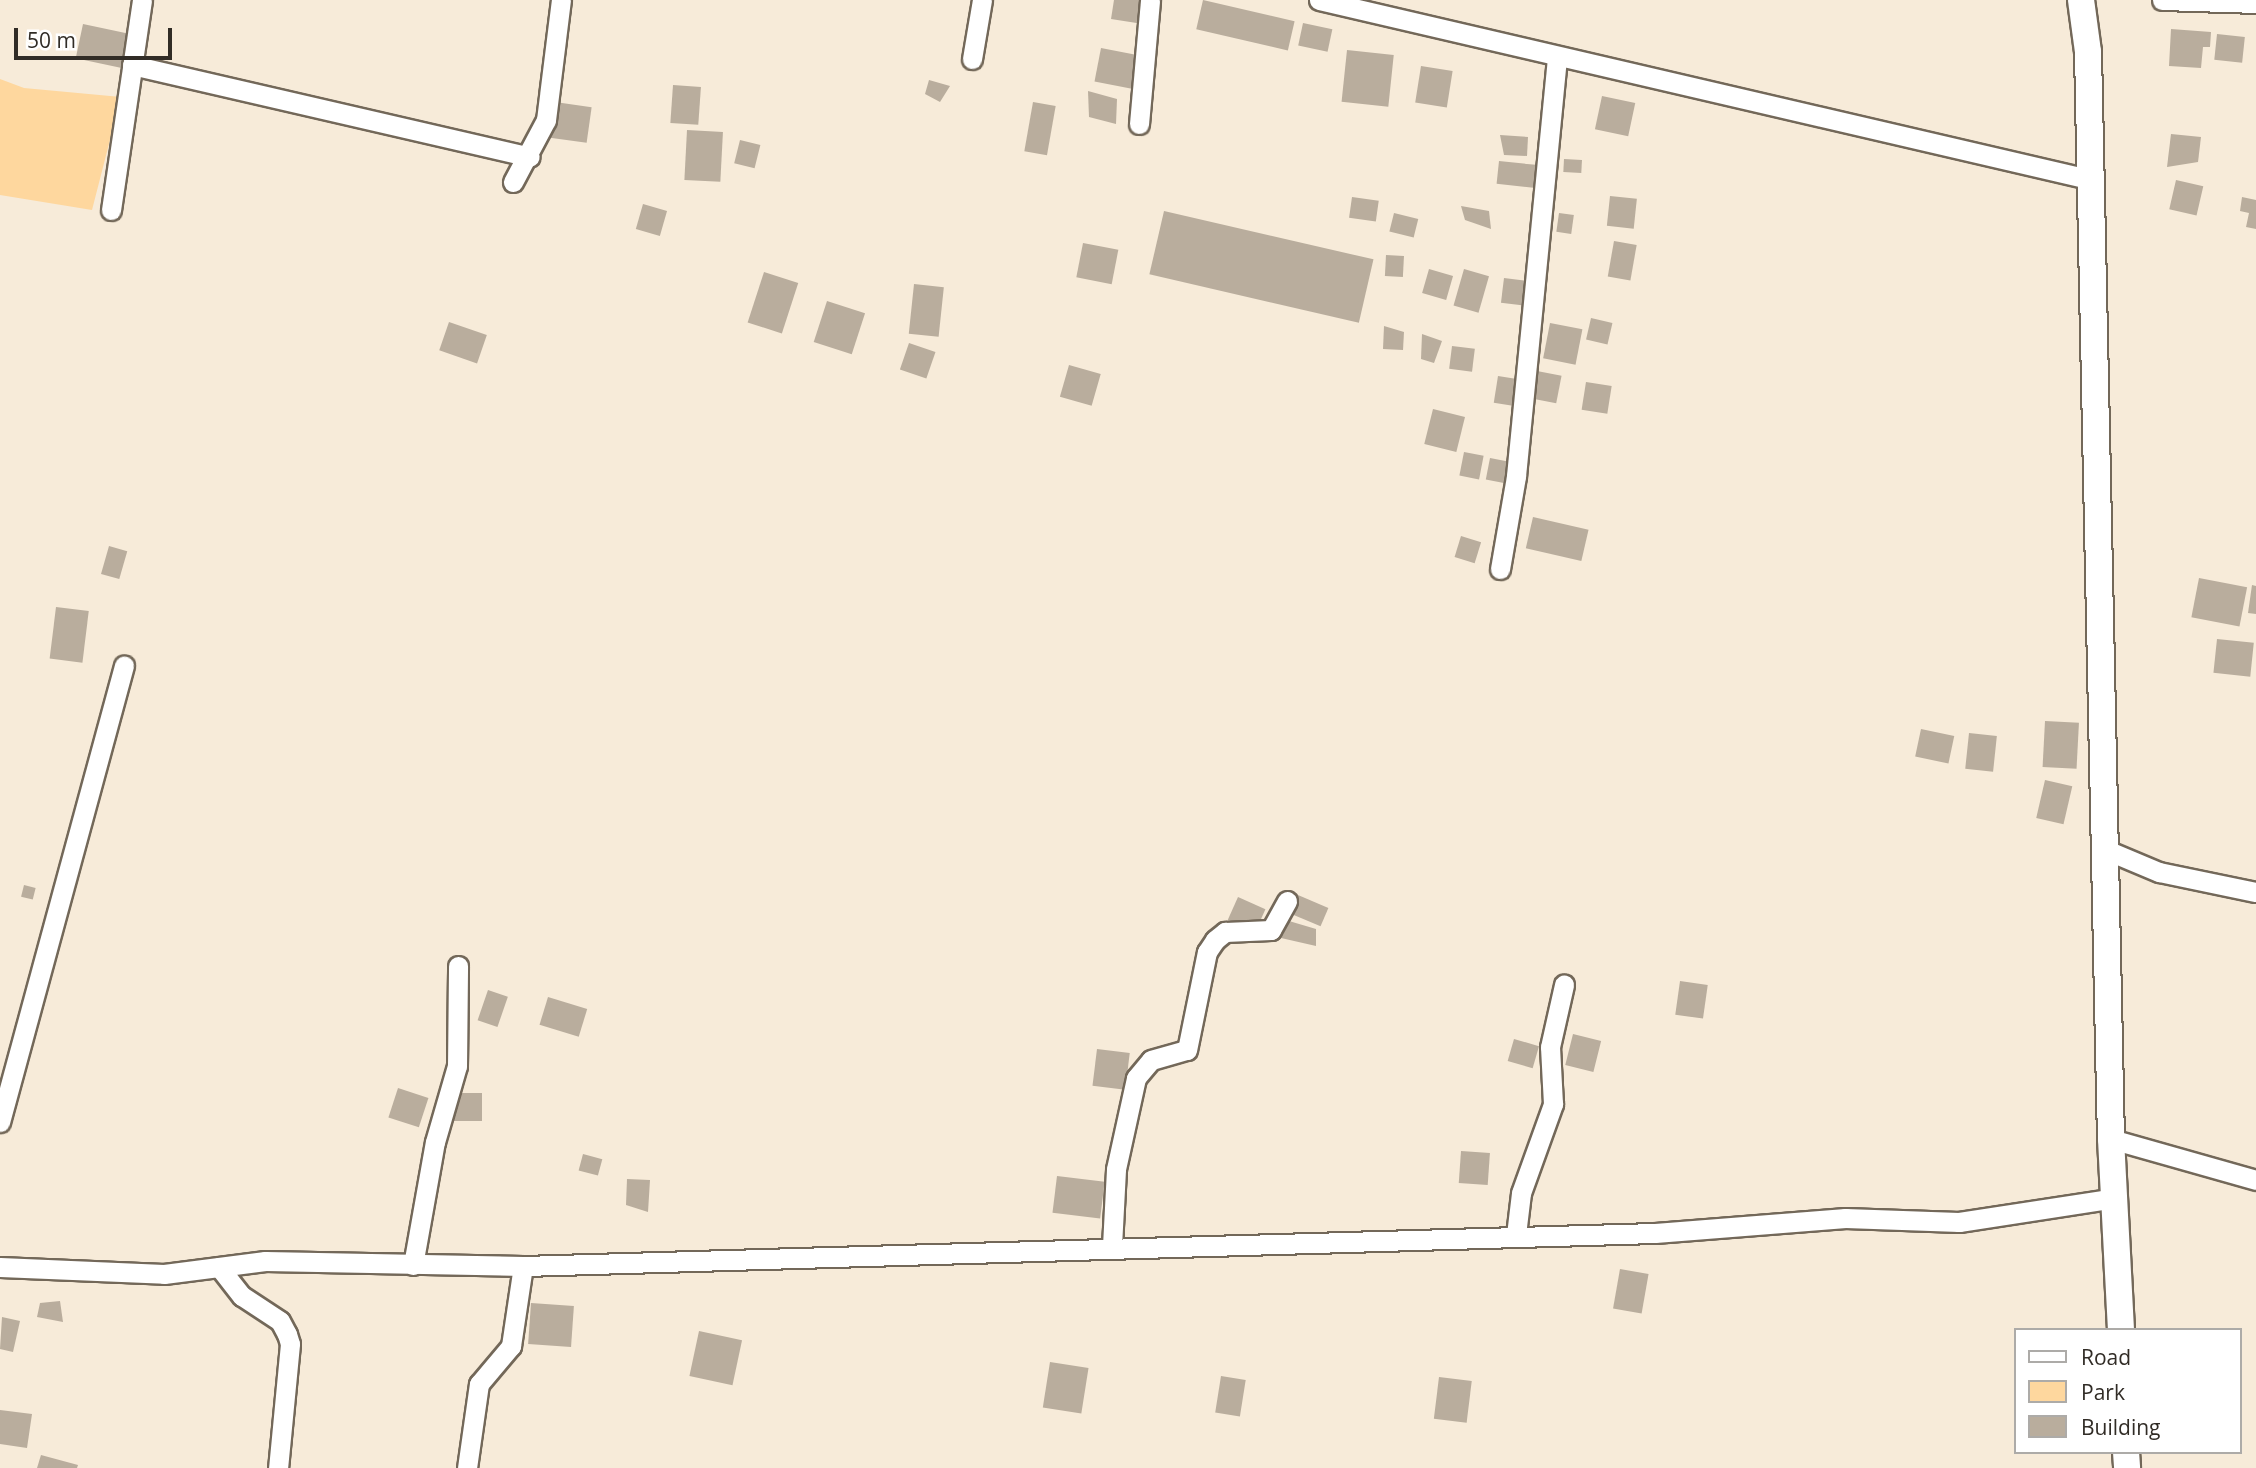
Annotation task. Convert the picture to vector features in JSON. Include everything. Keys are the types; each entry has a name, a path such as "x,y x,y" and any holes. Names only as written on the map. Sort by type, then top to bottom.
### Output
{"street":[{"path":"111,211 142,0"},
{"path":"513,182 529,157 545,120 551,93 561,0"},
{"path":"972,59 982,0"},
{"path":"1139,124 1150,0"},
{"path":"1319,0 1557,58 2088,178"},
{"path":"2081,0 2088,52 2088,178 2111,1139 2121,1328"},
{"path":"2162,0 2256,3"},
{"path":"1500,569 1516,476 1557,58"},
{"path":"132,65 529,157"},
{"path":"0,1122 124,666"},
{"path":"2104,849 2159,873 2256,892"},
{"path":"1112,1246 1116,1169 1136,1078 1151,1060 1187,1050 1207,952 1215,940 1225,932 1272,930 1287,901"},
{"path":"414,1265 435,1142 457,1066 458,966"},
{"path":"1516,1235 1521,1193 1553,1104 1550,1047 1564,985"},
{"path":"2111,1139 2256,1180"},
{"path":"0,1267 120,1275 265,1261 523,1266 1112,1246 1655,1233 1845,1217 1959,1222 2116,1198"},
{"path":"467,1468 479,1384 511,1346 523,1266"},
{"path":"219,1267 242,1296 280,1321 290,1344 278,1468"}],"green space":[{"path":"0,79 24,88 121,97 92,210 0,195"}],"building":[{"path":"1114,0 1146,0 1143,24 1111,19"},
{"path":"1203,0 1295,21 1288,50 1196,29"},
{"path":"1303,23 1332,29 1328,52 1298,45"},
{"path":"83,24 129,34 122,68 76,58"},
{"path":"2171,29 2211,32 2210,47 2203,47 2201,68 2169,66"},
{"path":"2217,34 2245,37 2242,63 2214,60"},
{"path":"1101,48 1138,55 1132,89 1095,81"},
{"path":"1347,50 1394,55 1388,107 1342,102"},
{"path":"1421,66 1453,71 1447,108 1415,103"},
{"path":"929,80 950,86 940,102 925,94"},
{"path":"673,85 701,87 698,125 670,123"},
{"path":"1088,91 1117,99 1116,124 1089,117"},
{"path":"1602,96 1635,103 1628,136 1595,129"},
{"path":"555,102 592,107 587,143 550,138"},
{"path":"1033,102 1056,106 1047,155 1024,151"},
{"path":"687,130 723,132 720,182 684,180"},
{"path":"2171,134 2201,137 2198,162 2167,167"},
{"path":"1500,135 1528,137 1527,156 1504,155"},
{"path":"740,140 760,145 755,168 734,163"},
{"path":"1564,159 1582,160 1581,173 1563,172"},
{"path":"1499,161 1536,165 1533,188 1497,184"},
{"path":"2176,180 2203,186 2197,216 2169,209"},
{"path":"1610,196 1637,199 1634,229 1607,226"},
{"path":"1352,197 1379,201 1376,222 1349,218"},
{"path":"2242,197 2256,200 2256,229 2246,227 2249,213 2240,211"},
{"path":"643,204 667,211 660,236 636,229"},
{"path":"1461,206 1489,211 1491,229 1465,220"},
{"path":"1164,211 1373,259 1359,323 1149,274"},
{"path":"1394,213 1418,219 1414,237 1389,231"},
{"path":"1559,213 1574,215 1571,234 1556,232"},
{"path":"1614,241 1637,245 1630,280 1608,276"},
{"path":"1083,243 1118,250 1112,284 1076,277"},
{"path":"1386,255 1404,256 1403,277 1385,276"},
{"path":"1429,269 1453,276 1446,300 1422,293"},
{"path":"1464,269 1489,276 1479,313 1454,306"},
{"path":"764,272 798,283 782,334 748,322"},
{"path":"1504,278 1527,281 1524,306 1501,303"},
{"path":"914,284 944,287 939,337 909,334"},
{"path":"827,301 865,313 852,354 814,342"},
{"path":"1591,318 1612,323 1607,344 1586,339"},
{"path":"449,322 487,335 477,363 439,350"},
{"path":"1550,323 1582,329 1576,365 1543,358"},
{"path":"1384,326 1404,332 1403,350 1383,349"},
{"path":"1422,334 1442,341 1434,363 1421,359"},
{"path":"909,343 935,352 926,379 900,369"},
{"path":"1452,346 1475,349 1472,372 1449,369"},
{"path":"1069,365 1101,374 1092,406 1060,397"},
{"path":"1537,371 1562,376 1556,403 1532,398"},
{"path":"1498,376 1522,380 1517,406 1494,403"},
{"path":"1586,382 1612,386 1607,414 1582,410"},
{"path":"1433,409 1465,417 1456,452 1424,444"},
{"path":"1464,452 1484,456 1479,479 1459,476"},
{"path":"1490,458 1511,462 1506,484 1486,480"},
{"path":"1533,517 1589,530 1581,561 1526,548"},
{"path":"1461,536 1481,542 1475,563 1455,557"},
{"path":"109,546 127,551 119,579 101,574"},
{"path":"2199,578 2247,587 2239,627 2191,617"},
{"path":"2252,585 2256,586 2256,614 2248,613"},
{"path":"56,607 89,611 82,663 50,659"},
{"path":"2217,639 2254,643 2250,677 2213,673"},
{"path":"2045,721 2079,723 2077,769 2043,767"},
{"path":"1921,729 1954,736 1948,763 1915,756"},
{"path":"1969,733 1997,736 1993,772 1965,769"},
{"path":"2045,780 2072,786 2064,824 2036,818"},
{"path":"24,885 36,888 33,900 21,897"},
{"path":"1298,895 1328,908 1321,926 1290,913"},
{"path":"1238,897 1265,909 1255,932 1228,920"},
{"path":"1289,921 1316,929 1316,946 1281,938"},
{"path":"1680,981 1708,985 1703,1019 1675,1015"},
{"path":"488,990 508,997 497,1027 478,1020"},
{"path":"548,997 587,1009 579,1037 540,1025"},
{"path":"1573,1034 1601,1041 1593,1072 1565,1065"},
{"path":"1514,1039 1539,1046 1533,1068 1508,1061"},
{"path":"1097,1049 1130,1053 1125,1090 1092,1086"},
{"path":"398,1088 428,1098 419,1127 388,1117"},
{"path":"454,1093 482,1093 482,1121 454,1121"},
{"path":"1461,1151 1490,1153 1488,1185 1459,1183"},
{"path":"583,1154 602,1159 598,1176 579,1170"},
{"path":"1057,1176 1105,1182 1100,1219 1052,1213"},
{"path":"627,1179 650,1180 648,1212 626,1205"},
{"path":"1620,1269 1649,1274 1642,1313 1613,1308"},
{"path":"60,1301 63,1322 37,1317 40,1303"},
{"path":"531,1303 574,1306 571,1347 528,1344"},
{"path":"2,1317 20,1321 13,1352 0,1349"},
{"path":"699,1331 742,1340 732,1385 689,1376"},
{"path":"1050,1362 1089,1368 1081,1414 1043,1407"},
{"path":"1221,1376 1246,1380 1240,1416 1215,1413"},
{"path":"1439,1377 1472,1381 1467,1423 1434,1419"},
{"path":"0,1410 32,1414 27,1448 0,1444"},
{"path":"41,1455 78,1465 77,1468 37,1468"}]}
